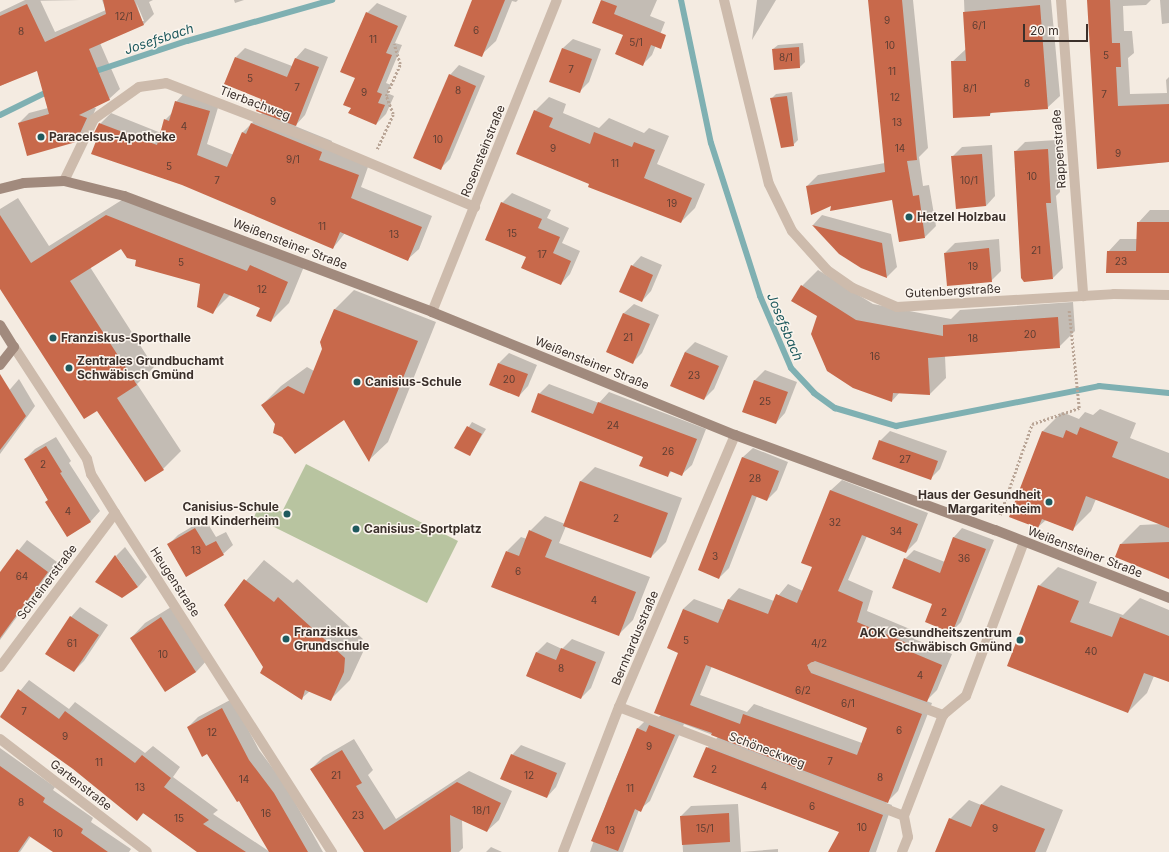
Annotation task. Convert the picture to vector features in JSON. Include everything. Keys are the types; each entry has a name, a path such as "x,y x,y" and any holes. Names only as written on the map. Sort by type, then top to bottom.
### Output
{"main road":[{"name":"Weißensteiner Straße","path":"0,189 24,183 64,181 124,196 432,312 735,435 995,530 1169,598"},
{"name":"Heugenstraße","path":"0,325 14,347"},
{"path":"0,365 14,347"}],"street":[{"name":"Rosensteinstraße","path":"432,312 475,208 557,0"},
{"name":"Gutenbergstraße","path":"724,0 769,184 792,231 827,270 853,288 897,307 1083,296 1169,295"},
{"name":"Rappenstraße","path":"1061,0 1083,296"},
{"name":"Tierbachweg","path":"64,181 94,119 139,87 166,83 372,163 475,208"},
{"name":"Heugenstraße","path":"14,347 87,459 92,474 115,513 332,852"},
{"name":"Bernhardusstraße","path":"563,852 620,707 735,435"},
{"name":"Schreinerstraße","path":"0,667 115,513"},
{"path":"902,852 908,836 904,816 943,715 966,696 1024,542"},
{"path":"813,667 943,715"},
{"name":"Schöneckweg","path":"620,707 904,816"},
{"name":"Gartenstraße","path":"0,739 147,852"}],"path":[{"path":"372,163 393,114 386,96 400,64 394,44"},
{"path":"995,530 1032,424 1079,408 1067,297"}],"green space":[{"name":"Canisius-Sportplatz","path":"306,464 458,541 427,603 254,517 261,502 282,512"}],"building":[{"path":"103,0 134,0 144,25 89,49 110,100 79,115 87,118 76,142 27,156 18,123 49,114 37,71 0,86 0,16 27,4 45,42 106,14"},
{"path":"472,0 505,0 482,57 454,46"},
{"path":"601,0 617,6 614,14 666,35 661,49 651,45 643,66 615,54 623,35 592,23"},
{"path":"868,0 902,0 917,160 907,161 913,196 919,195 925,238 899,242 892,200 830,211 831,206 811,215 806,186 885,172"},
{"path":"1087,0 1110,0 1112,43 1120,43 1121,67 1116,67 1118,106 1169,104 1169,162 1097,169"},
{"path":"1040,5 1048,109 990,113 990,116 953,118 951,61 966,61 963,12"},
{"path":"366,12 398,26 386,53 392,55 377,92 382,94 378,103 385,105 376,125 348,113 351,108 343,105 355,78 340,72"},
{"path":"799,47 800,68 774,70 772,49"},
{"path":"562,48 592,59 580,93 549,82"},
{"path":"235,57 287,77 295,58 319,67 296,126 256,111 261,99 224,84"},
{"path":"449,74 476,86 441,170 413,158"},
{"path":"787,96 794,146 781,148 770,98"},
{"path":"175,101 210,111 197,155 227,167 242,132 246,134 251,123 322,152 319,160 359,175 351,198 422,227 408,261 340,232 333,249 182,185 91,154 98,136 92,137 99,123 157,145 164,119 169,121"},
{"path":"534,110 553,118 549,127 590,144 594,132 632,147 634,142 655,150 644,178 692,198 681,223 588,187 589,184 516,154"},
{"path":"1048,149 1051,203 1046,203 1053,279 1024,282 1021,278 1014,151"},
{"path":"982,154 986,206 956,209 951,156"},
{"path":"501,202 542,219 538,228 560,237 553,253 571,261 561,285 521,268 526,257 485,240"},
{"path":"0,215 31,263 106,215 247,271 250,265 288,282 271,322 256,316 260,308 224,293 213,314 197,307 200,284 135,266 136,260 127,258 121,249 70,281 137,385 117,398 164,470 145,482 97,411 84,419 0,289"},
{"path":"1137,222 1169,222 1169,273 1106,273 1107,251 1136,251"},
{"path":"812,225 882,243 887,278 861,268 839,254"},
{"path":"989,248 992,282 947,286 944,253"},
{"path":"631,265 653,275 642,302 619,292"},
{"path":"801,285 856,320 943,336 943,325 1058,317 1060,348 928,358 930,395 893,393 892,402 853,388 827,371 811,334 817,316 791,301"},
{"name":"Canisius-Schule","path":"334,309 418,341 369,462 344,420 295,454 282,437 273,433 275,424 261,405 288,386 304,394 322,349 320,342"},
{"path":"623,313 650,324 633,364 606,352"},
{"path":"685,352 719,366 704,400 670,386"},
{"path":"498,363 528,374 519,397 489,385"},
{"path":"0,374 26,416 0,450"},
{"path":"754,380 788,392 776,424 742,412"},
{"path":"538,393 593,414 598,402 697,439 682,476 670,471 668,477 639,466 643,457 531,412"},
{"path":"467,426 482,434 470,456 454,448"},
{"name":"Haus der Gesundheit Margaritenheim","path":"1080,427 1118,442 1112,457 1169,479 1169,528 1086,496 1073,531 1042,519 1038,528 1009,517 1042,431 1063,438 1066,430 1077,435"},
{"path":"879,440 938,461 931,480 872,459"},
{"path":"46,446 62,472 60,473 91,522 67,537 45,502 48,500 24,459"},
{"path":"742,457 779,471 767,501 752,495 719,579 698,570"},
{"path":"580,481 668,513 651,558 563,526"},
{"path":"830,490 918,524 906,553 862,535 838,591 863,602 857,622 907,643 904,649 942,665 927,702 815,661 807,665 811,673 922,714 888,803 711,735 712,733 654,713 678,653 667,648 683,609 718,623 728,599 768,614 776,594 797,603 812,567 801,563","holes":["706,665 867,728 857,755 743,714 740,724 690,705"]},
{"path":"195,528 206,546 216,541 224,555 186,577 167,544"},
{"path":"529,530 552,540 545,557 636,592 619,636 491,587 506,551 519,556"},
{"path":"953,537 986,549 952,633 925,622 932,604 892,588 904,558 940,573"},
{"path":"1169,542 1169,579 1115,557 1120,544"},
{"path":"17,549 48,572 0,638 0,572"},
{"path":"115,555 138,587 122,598 95,582"},
{"name":"Franziskus Grundschule","path":"244,579 274,602 278,597 345,658 344,672 331,701 305,690 302,700 260,673 263,667 224,605"},
{"path":"1038,585 1079,601 1070,622 1112,637 1120,617 1169,636 1169,682 1144,673 1128,713 1007,666"},
{"path":"70,616 99,635 74,672 45,654"},
{"path":"161,617 196,672 165,692 130,638"},
{"path":"561,648 596,662 581,699 526,676 536,652 556,660"},
{"path":"18,689 59,719 65,711 135,763 142,755 171,778 164,787 209,820 203,824 246,852 197,852 143,813 137,821 73,769 0,717"},
{"path":"222,708 249,760 274,793 308,852 269,852 239,801 237,802 207,754 202,757 187,727"},
{"path":"649,725 675,735 641,812 635,809 618,851 591,841 637,728 646,732"},
{"path":"706,747 883,815 869,852 828,852 839,832 693,777"},
{"path":"342,750 362,783 356,786 384,830 457,782 501,803 487,832 450,815 451,852 364,852 310,769"},
{"path":"511,754 557,773 547,798 500,779"},
{"path":"0,766 45,798 43,802 83,829 81,833 108,852 53,852 29,836 18,852 0,852"},
{"path":"981,804 1045,829 1035,852 935,852 949,818 971,827"},
{"path":"729,813 730,842 682,845 680,816"}],"waterway":[{"name":"Josefsbach","path":"90,73 187,41 332,0"},
{"name":"Josefsbach","path":"681,0 711,143 760,296 791,368 814,393 835,408 896,426 1099,386 1169,393"},
{"name":"Josefsbach","path":"0,115 51,90"}],"place":[{"name":"Paracelsus-Apotheke","path":"41,137"},
{"name":"Hetzel Holzbau","path":"909,217"},
{"name":"Franziskus-Sporthalle","path":"53,338"},
{"name":"Zentrales Grundbuchamt Schwäbisch Gmünd","path":"69,368"},
{"name":"Canisius-Schule","path":"357,382"},
{"name":"Haus der Gesundheit Margaritenheim","path":"1049,502"},
{"name":"Canisius-Schule und Kinderheim","path":"287,514"},
{"name":"Canisius-Sportplatz","path":"356,529"},
{"name":"Franziskus Grundschule","path":"286,639"},
{"name":"AOK Gesundheitszentrum Schwäbisch Gmünd","path":"1020,640"}]}
